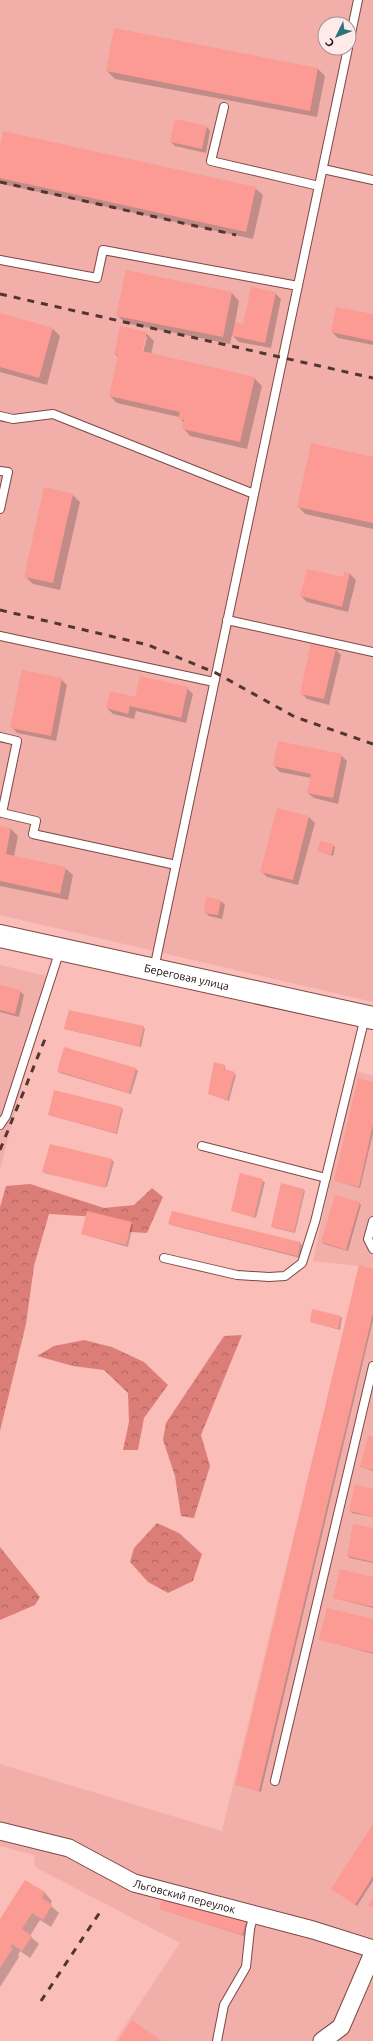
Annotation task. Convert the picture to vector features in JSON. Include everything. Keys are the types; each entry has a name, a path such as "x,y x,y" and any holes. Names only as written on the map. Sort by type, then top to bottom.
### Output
{"street":[{"name":"Береговая улица","path":"0,936 369,1017"},
{"name":"Льговский переулок","path":"0,1832 68,1848 134,1883 313,1930 373,1949"},
{"path":"322,2041 341,2026 373,1953"}],"lane":[{"path":"355,16 358,0"},
{"path":"154,970 346,56"},
{"path":"224,107 211,161 319,186"},
{"path":"323,169 373,180"},
{"path":"0,260 97,278 103,250 298,286"},
{"path":"0,416 13,419 53,414 254,494"},
{"path":"0,470 8,472 0,509"},
{"path":"227,620 373,652"},
{"path":"0,636 214,682"},
{"path":"0,737 17,741 2,813 36,821 33,834 176,865"},
{"path":"0,1124 6,1116 61,949"},
{"path":"164,1258 237,1275 285,1276 302,1263 369,1017"},
{"path":"202,1146 326,1178"},
{"path":"373,1221 368,1239 373,1249"},
{"path":"275,1781 373,1366"},
{"path":"217,2041 224,2005 246,1967 250,1929 254,1914"}],"shaded area":[{"path":"0,0 373,0 373,1002 0,915"},
{"path":"0,965 51,977 0,1169"},
{"path":"354,1070 373,1076 373,2041 115,2041 180,1943 35,1867 34,1855 0,1846 0,1764 222,1831 359,1266 313,1261"}],"green space":[{"path":"30,1184 104,1208 134,1205 152,1188 163,1197 147,1233 130,1232 98,1217 49,1214 34,1266 26,1324 0,1431 0,1207 6,1186"},
{"path":"242,1335 201,1435 210,1466 194,1518 181,1516 175,1476 163,1440 166,1423 224,1336"},
{"path":"84,1340 112,1347 144,1362 168,1385 144,1418 138,1450 123,1450 129,1422 128,1393 104,1370 73,1366 37,1356 54,1346"},
{"path":"157,1523 179,1533 202,1554 193,1581 168,1593 148,1582 130,1562 134,1548"},
{"path":"0,1547 40,1597 35,1605 0,1620"}],"building":[{"path":"114,28 318,68 310,111 106,71"},
{"path":"175,119 207,126 202,149 170,142"},
{"path":"3,131 256,187 246,232 0,178 0,147"},
{"path":"126,270 232,292 223,337 116,316"},
{"path":"251,287 276,292 265,343 232,336 235,322 243,324"},
{"path":"336,307 373,314 373,341 331,332"},
{"path":"0,313 53,328 39,378 0,367"},
{"path":"120,326 147,332 142,351 255,377 240,442 182,429 184,420 178,419 180,412 109,396 118,355 114,354"},
{"path":"311,443 373,457 373,523 297,507"},
{"path":"44,487 73,494 53,583 24,577"},
{"path":"307,569 343,577 344,572 350,573 342,607 300,596"},
{"path":"311,642 336,648 324,699 300,694"},
{"path":"22,670 62,678 51,736 10,728"},
{"path":"140,676 188,687 181,718 130,706 128,714 106,708 110,691 135,697"},
{"path":"278,741 342,754 333,798 307,793 311,774 273,766"},
{"path":"277,808 309,816 293,880 260,872"},
{"path":"0,826 11,828 6,854 66,867 60,894 0,881"},
{"path":"320,841 334,844 331,855 317,851"},
{"path":"206,897 221,900 218,915 204,913"},
{"path":"0,985 21,990 15,1014 0,1010"},
{"path":"69,1010 144,1026 139,1046 64,1029"},
{"path":"64,1047 136,1068 129,1093 57,1071"},
{"path":"214,1062 225,1065 224,1069 235,1072 227,1100 208,1094"},
{"path":"358,1078 373,1082 373,1125 359,1187 334,1181"},
{"path":"54,1090 122,1107 116,1133 48,1115"},
{"path":"50,1144 112,1159 105,1188 42,1172"},
{"path":"240,1173 263,1179 254,1217 231,1211"},
{"path":"281,1183 304,1189 294,1232 271,1227"},
{"path":"335,1195 360,1202 346,1250 321,1242"},
{"path":"87,1211 132,1222 126,1245 81,1234"},
{"path":"172,1211 300,1242 298,1256 168,1224"},
{"path":"359,1265 373,1269 373,1313 259,1791 235,1785"},
{"path":"312,1309 341,1316 338,1329 310,1322"},
{"path":"368,1436 373,1437 373,1470 360,1467"},
{"path":"355,1484 373,1489 373,1517 349,1511"},
{"path":"353,1524 373,1528 373,1562 347,1556"},
{"path":"340,1569 373,1577 373,1607 333,1598"},
{"path":"327,1608 373,1619 373,1653 319,1640"},
{"path":"373,1824 373,1876 355,1905 331,1889"},
{"path":"25,1880 45,1892 42,1898 52,1905 43,1920 32,1913 22,1929 32,1936 22,1951 12,1944 10,1947 13,1948 0,1968 0,1919"},
{"path":"166,1885 250,1911 242,1935 159,1909"},
{"path":"373,1898 373,1908 368,1905"},
{"path":"132,2020 162,2041 118,2041"}],"railway":[{"path":"0,182 236,235"},
{"path":"0,294 373,378"},
{"path":"0,610 148,645 216,673 295,717 373,744"},
{"path":"0,1150 47,1034"},
{"path":"41,2001 100,1912"}]}
